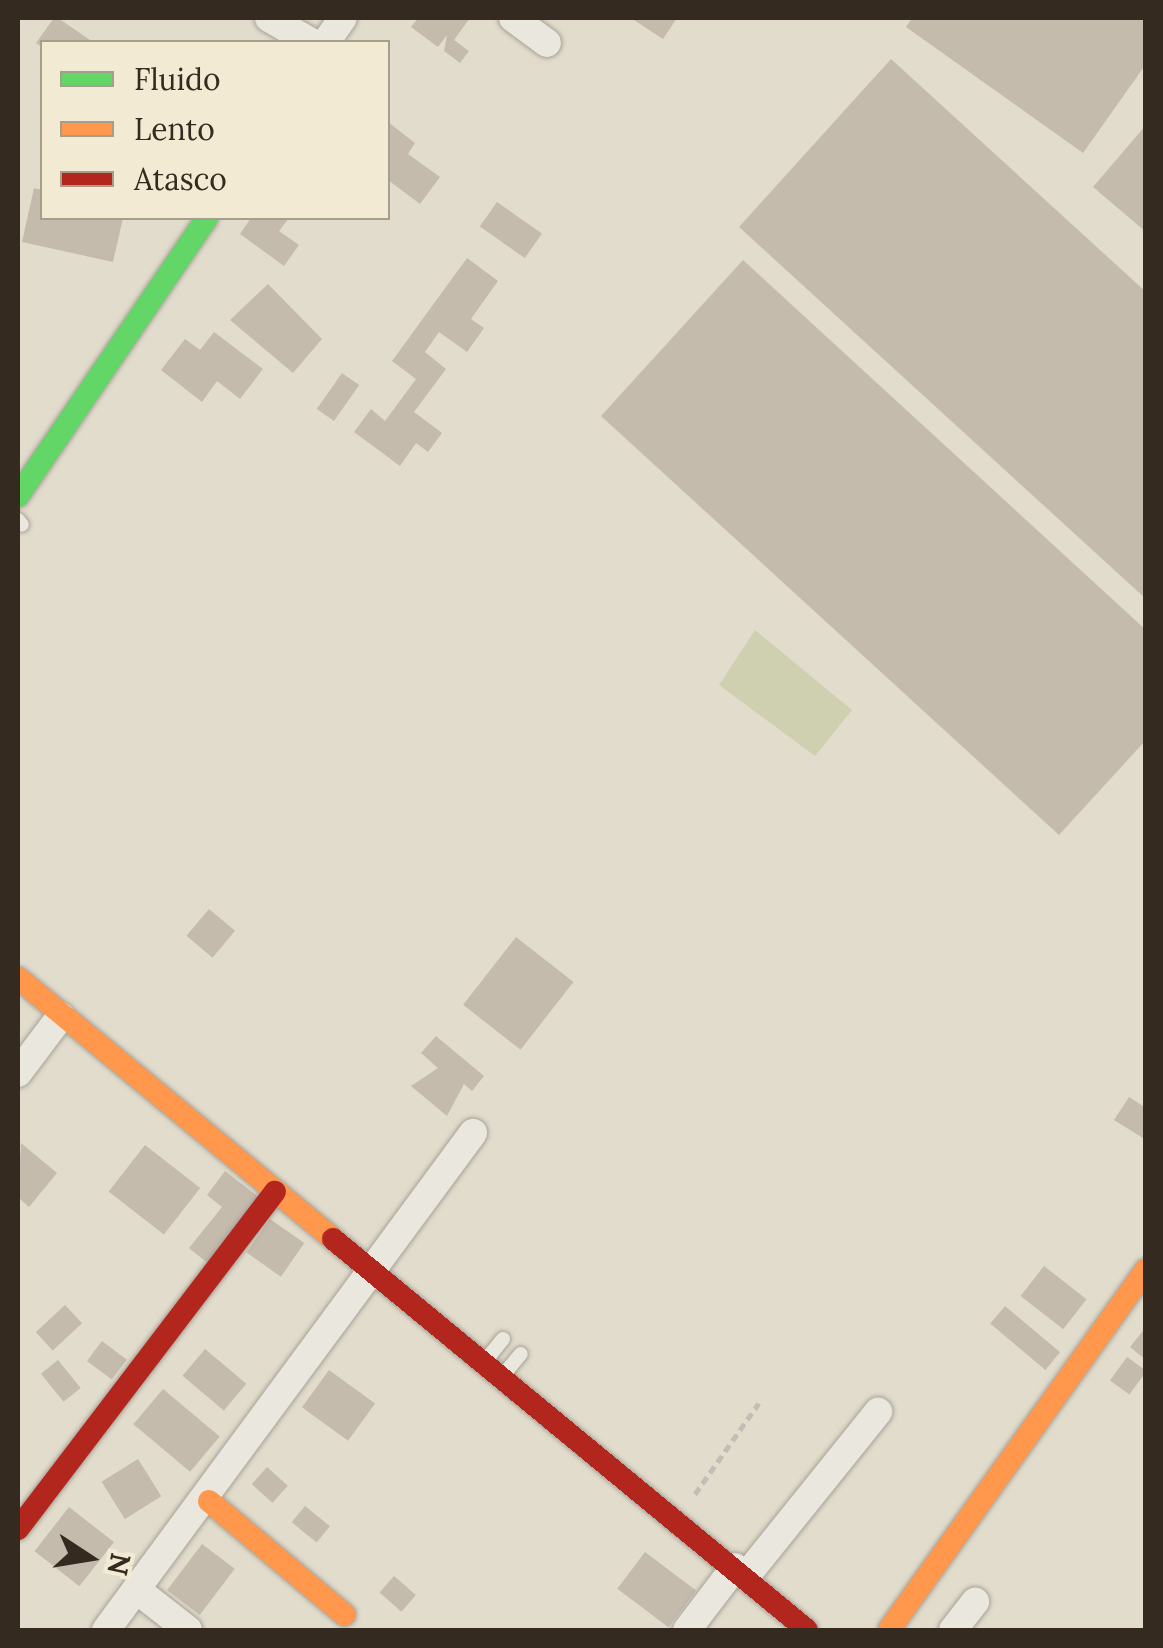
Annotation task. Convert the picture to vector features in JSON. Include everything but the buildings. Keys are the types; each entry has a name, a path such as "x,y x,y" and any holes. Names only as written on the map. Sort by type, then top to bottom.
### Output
{"street":[{"path":"268,18 326,30"},
{"path":"513,18 547,43"},
{"path":"18,496 206,220"},
{"path":"18,978 495,1367 807,1630"},
{"path":"18,1073 61,1016"},
{"path":"106,1630 209,1500 473,1133"},
{"path":"18,1529 276,1192"},
{"path":"889,1630 1146,1270"},
{"path":"687,1630 878,1412"},
{"path":"209,1500 345,1614"},
{"path":"137,1590 188,1630"},
{"path":"953,1630 975,1602"}],"lane":[{"path":"495,1367 503,1339"},
{"path":"495,1367 521,1354"}],"path":[{"path":"678,1519 759,1403"}],"green space":[{"path":"755,630 852,710 815,756 719,685"}],"traffic: fast":[{"path":"18,496 206,220"}],"traffic: slow":[{"path":"18,978 333,1239"},
{"path":"889,1630 1146,1270"},
{"path":"209,1501 345,1615"}],"traffic: jam":[{"path":"18,1529 275,1192"},
{"path":"333,1239 807,1630"}]}
